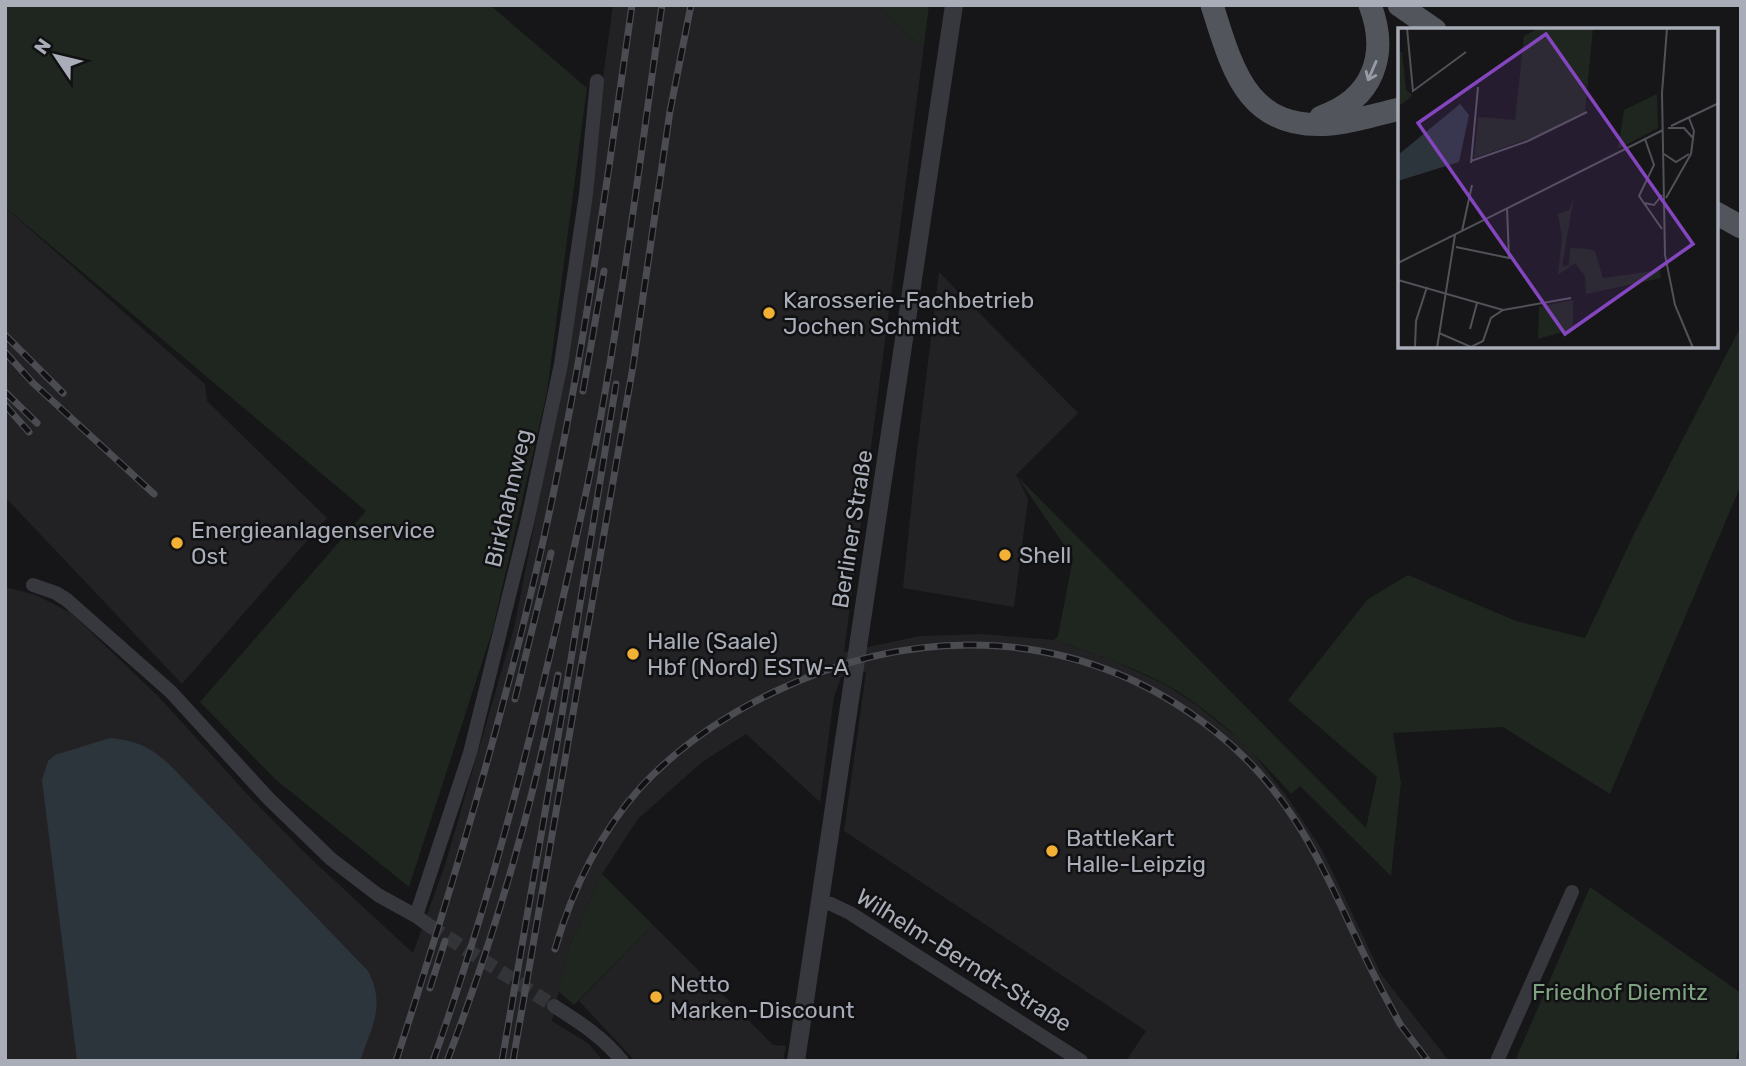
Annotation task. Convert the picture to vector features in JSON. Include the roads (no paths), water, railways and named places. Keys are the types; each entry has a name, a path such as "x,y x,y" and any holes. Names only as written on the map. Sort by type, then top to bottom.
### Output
{"main road":[{"path":"1212,5 1235,70 1252,98 1269,114 1296,124 1333,124 1398,109"},
{"path":"1296,124 1340,110 1361,91 1370,78 1379,50 1370,5"},
{"path":"1399,5 1423,19"},
{"path":"1718,214 1741,227"}],"street":[{"name":"Berliner Straße","path":"796,1061 954,5"},
{"name":"Birkhahnweg","path":"416,915 470,753 527,523 561,364 586,194 597,81"},
{"path":"33,585 67,600 171,692 270,799 331,859 378,895 416,915 430,926"},
{"path":"1497,1061 1572,892"},
{"name":"Wilhelm-Berndt-Straße","path":"821,903 831,904 850,913 1081,1061"},
{"path":"554,1006 582,1023 610,1046 622,1061"}],"tunnel":[{"path":"430,926 554,1006"}],"railway":[{"path":"396,1061 476,801 512,670 544,537 582,338 632,5"},
{"path":"433,1061 501,847 539,702 588,483 610,365 662,5"},
{"path":"513,1061 633,366 670,111 691,5"},
{"path":"583,391 604,271"},
{"path":"5,335 63,393"},
{"path":"5,352 33,383 154,494"},
{"path":"502,1061 616,384"},
{"path":"5,392 37,423"},
{"path":"5,405 29,432"},
{"path":"515,699 551,553"},
{"path":"555,949 588,864 612,824 640,788 670,759 702,734 755,701 829,669 886,654 942,646 999,646 1055,654 1109,671 1162,696 1212,729 1245,758 1273,789 1315,854 1400,1024 1428,1061"},
{"path":"447,1061 497,918 525,822 558,675"},
{"path":"430,988 445,941"}],"place":[{"name":"Karosserie-Fachbetrieb Jochen Schmidt","path":"769,313"},
{"name":"Energieanlagenservice Ost","path":"177,543"},
{"name":"Shell","path":"1005,555"},
{"name":"Halle (Saale) Hbf (Nord) ESTW-A","path":"633,654"},
{"name":"BattleKart Halle-Leipzig","path":"1052,851"},
{"name":"Netto Marken-Discount","path":"656,997"}],"park label":[{"name":"Friedhof Diemitz","path":"1620,992"}]}
